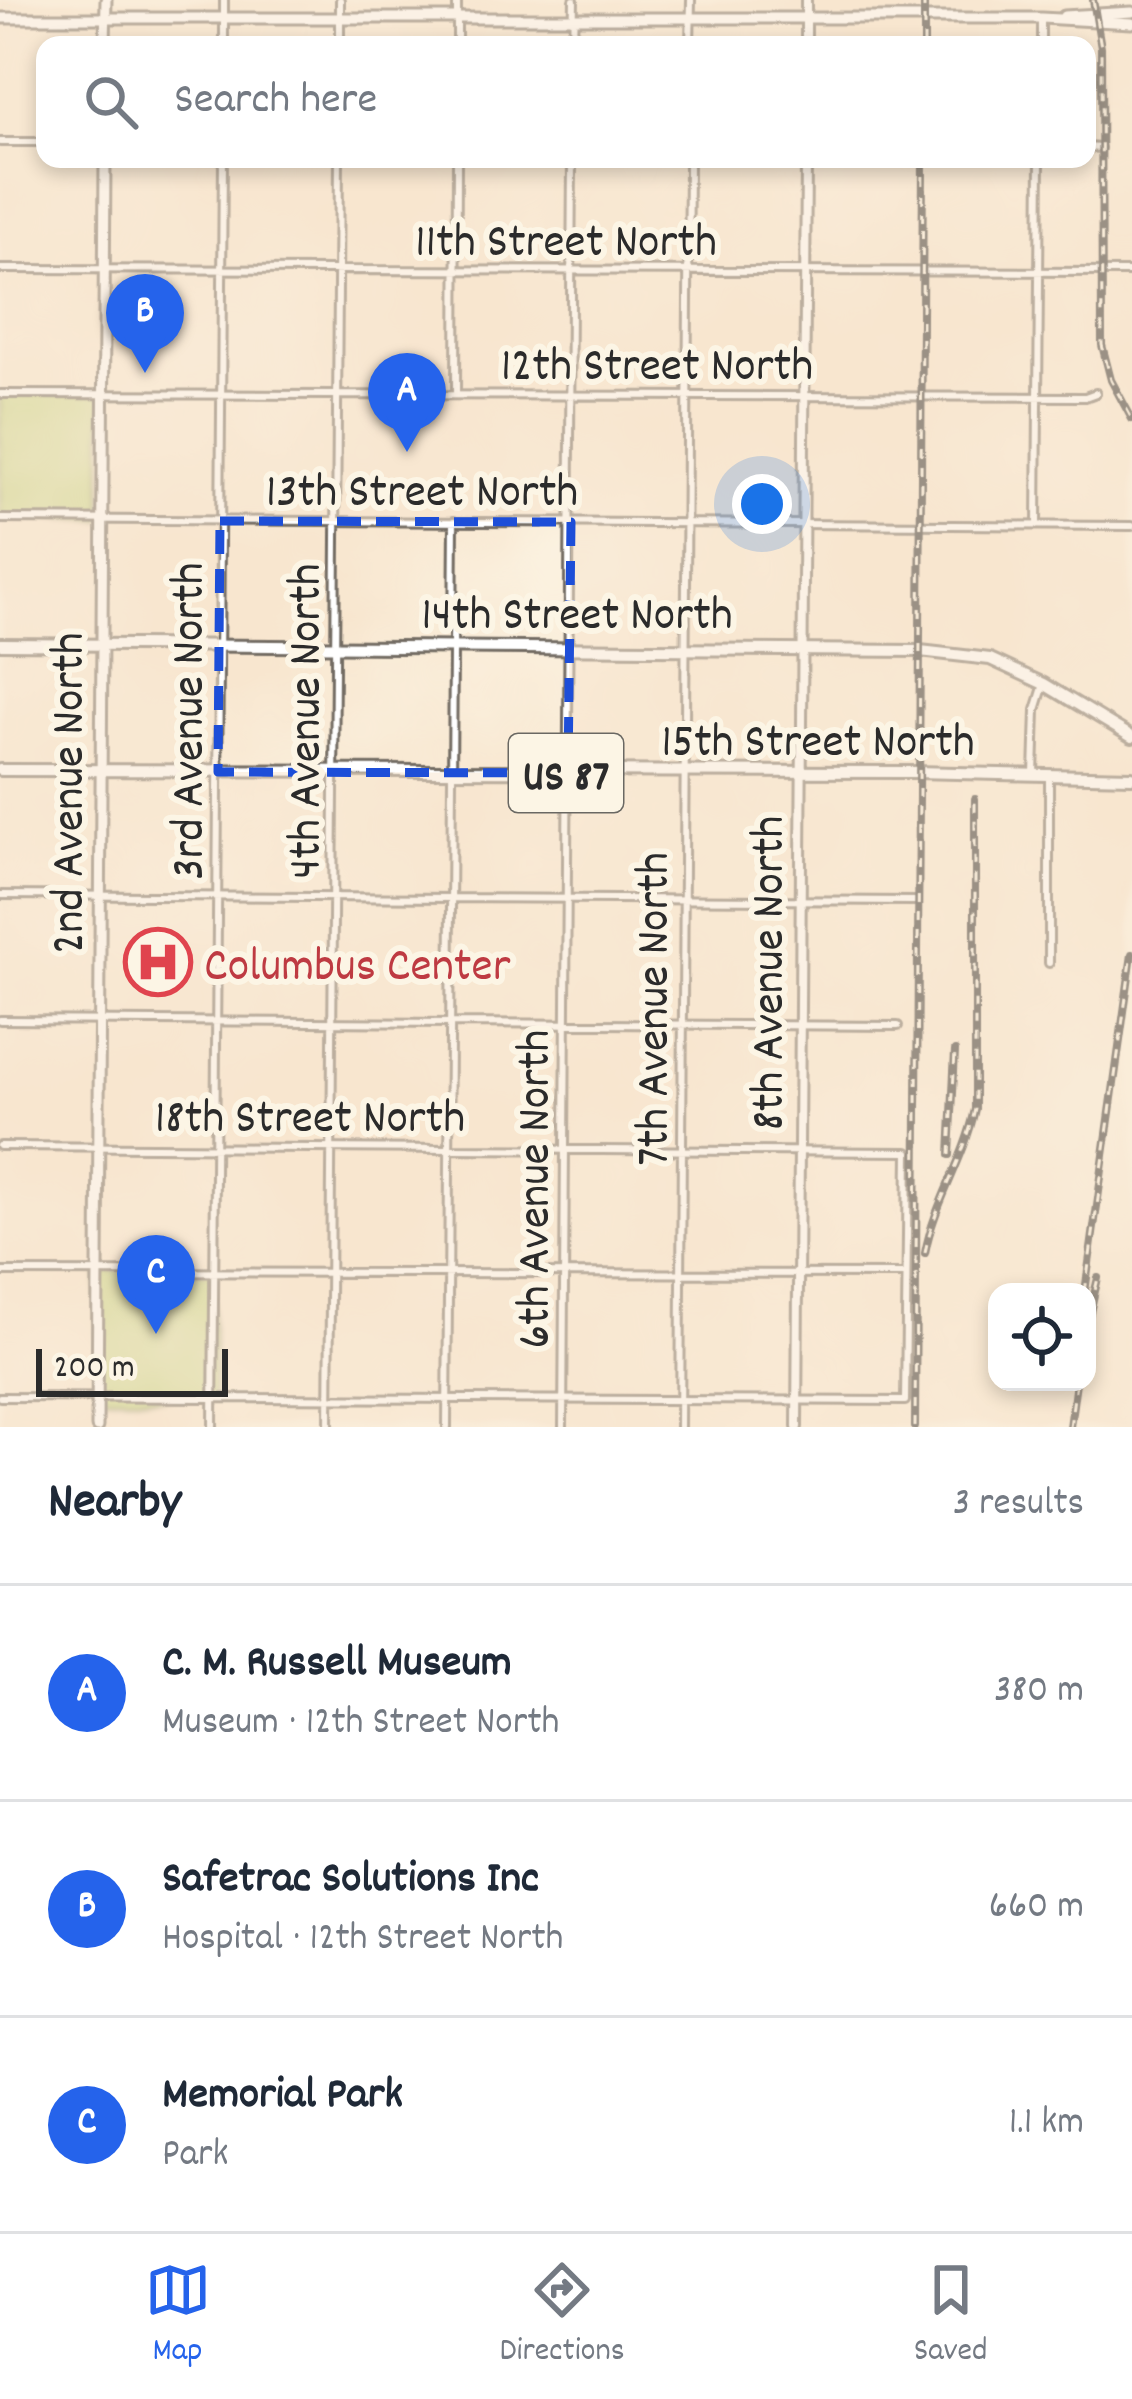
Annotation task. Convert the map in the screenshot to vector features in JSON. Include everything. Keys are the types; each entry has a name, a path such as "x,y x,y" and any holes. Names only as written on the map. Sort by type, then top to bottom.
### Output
{"main road":[{"path":"105,36 106,0"},
{"path":"1041,18 1132,12"},
{"path":"0,18 1041,18 1132,23"},
{"name":"2nd Avenue North","path":"97,1427 105,168"},
{"name":"14th Street North","path":"0,644 686,648 968,655 991,659 1044,684 1132,737"},
{"name":"15th Street North","path":"0,770 1132,777"}],"street":[{"path":"224,0 224,36"},
{"path":"340,0 340,36"},
{"path":"457,36 458,0"},
{"path":"573,36 574,0"},
{"path":"690,36 691,0"},
{"path":"806,0 806,36"},
{"path":"1041,18 1041,36"},
{"path":"0,142 36,142"},
{"name":"3rd Avenue North","path":"213,1427 224,168"},
{"name":"4th Avenue North","path":"329,1427 339,168"},
{"path":"456,394 457,168"},
{"name":"6th Avenue North","path":"563,1427 572,168"},
{"name":"7th Avenue North","path":"680,1427 689,168"},
{"name":"8th Avenue North","path":"797,1427 806,168"},
{"path":"1036,525 1040,168"},
{"name":"11th Street North","path":"0,268 1132,272"},
{"name":"12th Street North","path":"0,394 1038,398 1096,393"},
{"name":"13th Street North","path":"0,519 1132,526"},
{"path":"446,1427 454,521"},
{"path":"1034,775 1036,710 1044,684"},
{"path":"1049,775 1049,963"},
{"path":"0,895 914,901"},
{"path":"0,1020 898,1026"},
{"name":"18th Street North","path":"0,1146 908,1152 906,1274"},
{"path":"0,1272 906,1274 905,1401 0,1397"}],"highlighted area":[{"path":"220,521 571,522 568,773 218,772"}],"green space":[{"path":"0,394 103,394 103,520 0,519"},
{"path":"98,1271 213,1272 214,1398 98,1396"}],"railway":[{"path":"924,0 924,36"},
{"path":"1093,0 1101,47 1102,345 1111,380 1132,419"},
{"path":"915,1427 923,168"},
{"path":"925,1253 975,1109 975,799"},
{"path":"1086,1283 1132,954"},
{"path":"950,1155 955,1051"},
{"path":"1096,1287 1098,1278"},
{"path":"1070,1427 1075,1391"}],"place":[{"name":"Safetrac Solutions Inc","path":"145,373"},
{"name":"C. M. Russell Museum","path":"407,452"},
{"name":"Columbus Center","path":"158,962"},
{"name":"Memorial Park","path":"156,1334"}]}
